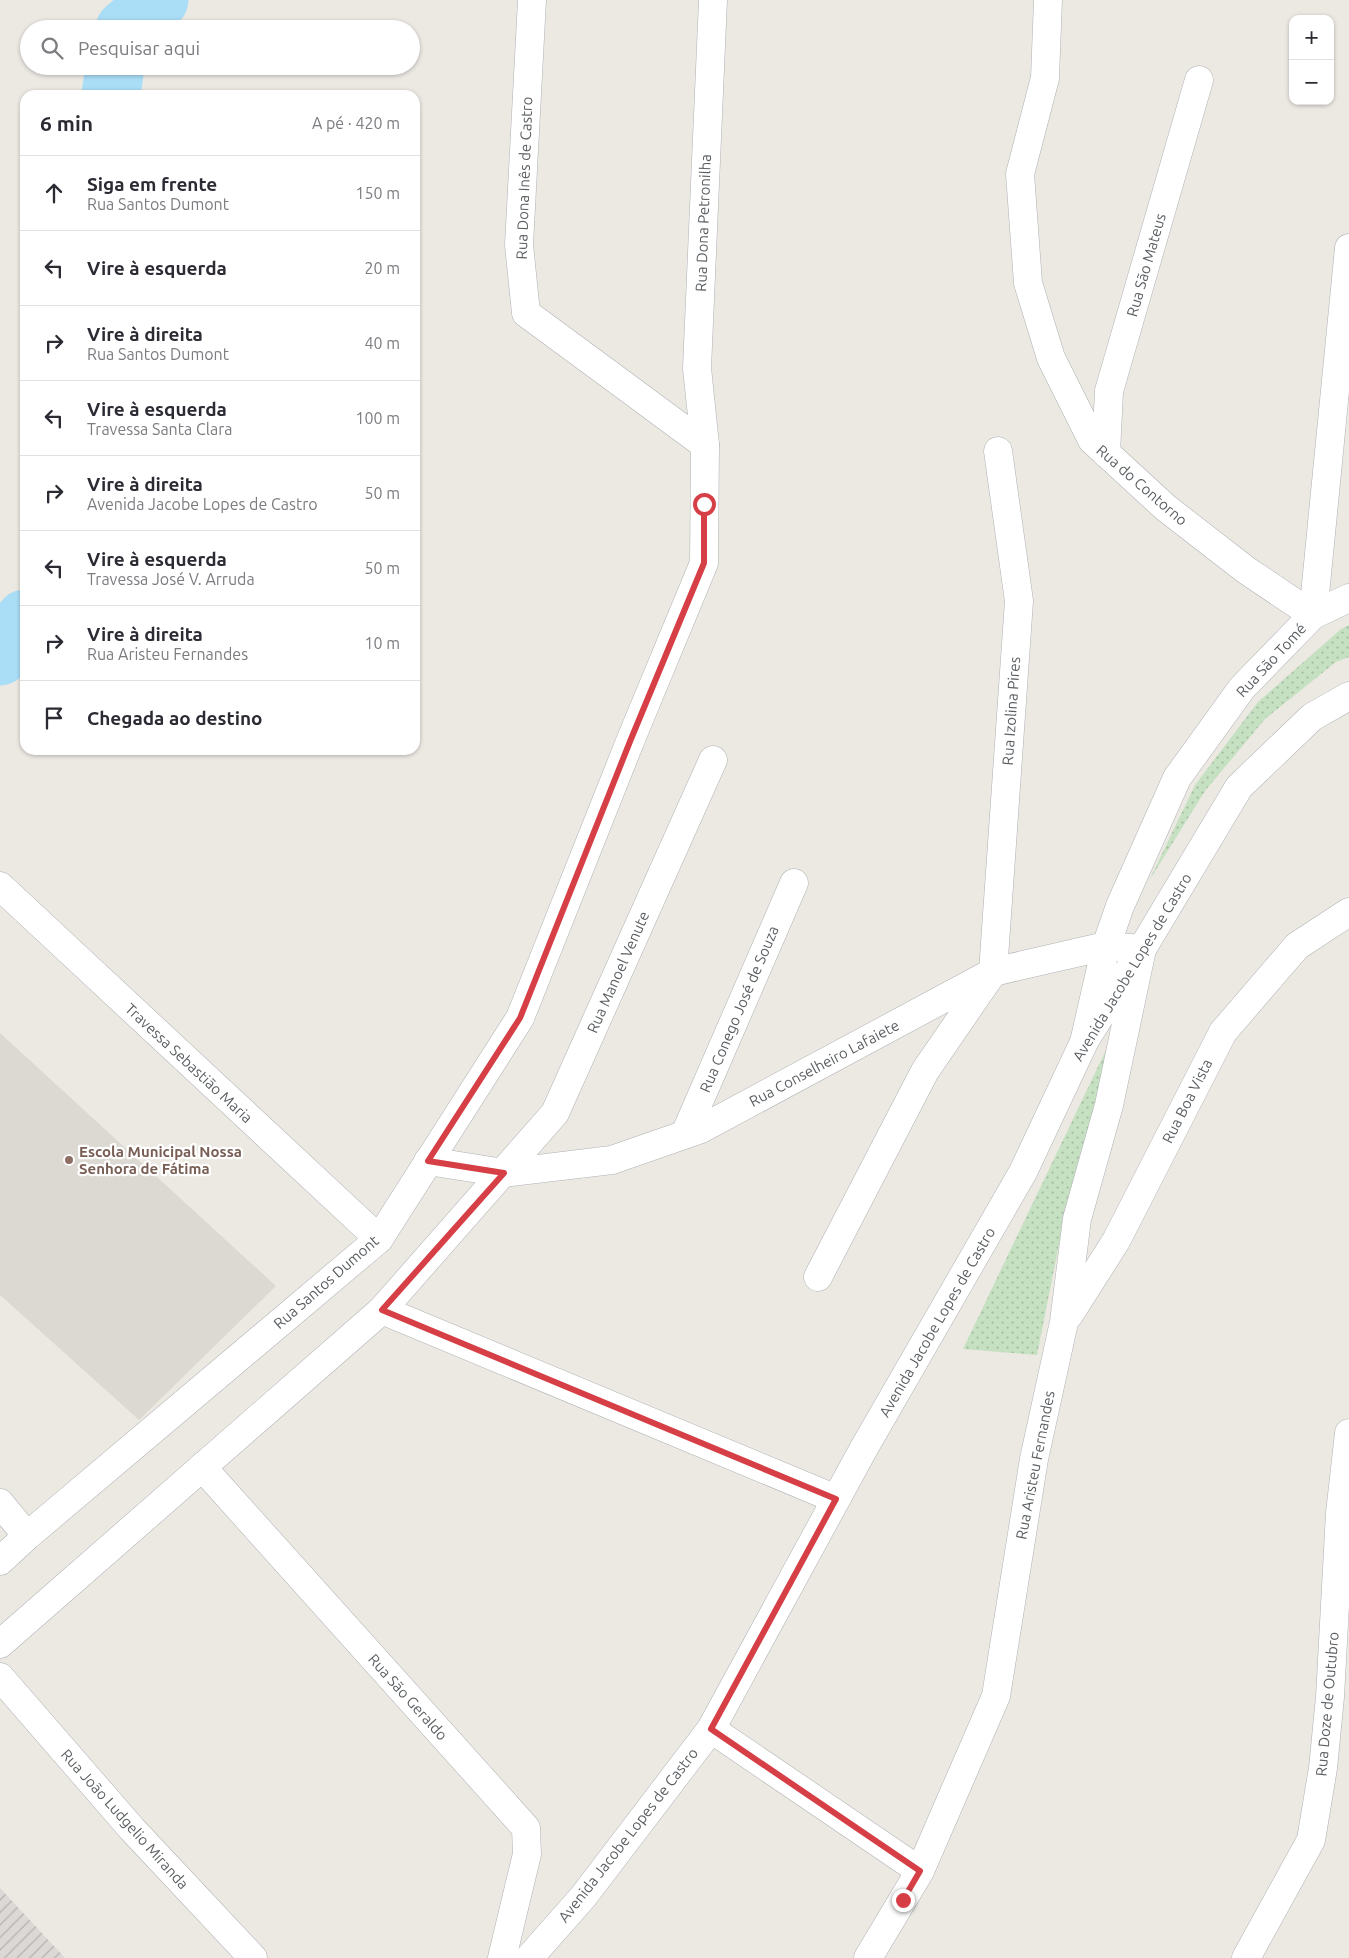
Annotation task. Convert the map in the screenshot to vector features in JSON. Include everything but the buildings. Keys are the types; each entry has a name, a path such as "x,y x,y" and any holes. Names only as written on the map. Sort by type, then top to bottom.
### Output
{"street":[{"name":"Rua Dona Inês de Castro","path":"532,0 519,245 526,313 705,446"},
{"name":"Rua Dona Petronilha","path":"705,446 697,368 712,0"},
{"name":"Rua do Contorno","path":"1048,0 1045,78 1020,174 1028,283 1051,358 1092,440 1166,508 1246,570 1313,614"},
{"name":"Rua São Mateus","path":"1106,453 1109,391 1199,80"},
{"name":"Rua São Tomé","path":"1084,1040 1106,946 1120,906 1177,778 1242,688 1313,614 1349,248"},
{"name":"Rua Santos Dumont","path":"0,1561 27,1536 378,1239 520,1018 631,739 704,563 705,446"},
{"name":"Rua Izolina Pires","path":"993,972 1019,601 998,451"},
{"path":"1313,614 1349,598"},
{"name":"Avenida Jacobe Lopes de Castro","path":"529,1958 583,1897 711,1729 836,1499 1023,1172 1084,1040 1142,949 1239,787 1312,717 1349,696"},
{"name":"Rua Manoel Venute","path":"504,1173 555,1113 713,760"},
{"name":"Rua Conego José de Souza","path":"685,1134 794,883"},
{"name":"Travessa Sebastião Maria","path":"0,886 378,1239"},
{"name":"Rua Boa Vista","path":"1064,1322 1116,1241 1223,1032 1297,946 1349,912"},
{"name":"Rua Conselheiro Lafaiete","path":"428,1161 504,1173 612,1160 701,1129 993,972 1106,946 1142,949"},
{"name":"Rua Aristeu Fernandes","path":"868,1958 920,1871 996,1696 1034,1459 1064,1322 1077,1219 1109,1105 1142,949"},
{"path":"818,1277 925,1071 993,972"},
{"path":"0,1644 382,1310 504,1173"},
{"path":"382,1310 836,1499"},
{"name":"Rua Doze de Outubro","path":"1246,1958 1310,1840 1323,1768 1330,1697 1340,1513 1349,1433"},
{"name":"Rua São Geraldo","path":"202,1467 526,1828 526,1854 502,1958"},
{"path":"0,1503 27,1536"},
{"name":"Rua João Ludgelio Miranda","path":"0,1678 132,1828 253,1958"},
{"path":"711,1729 920,1871"}],"shaded area":[{"name":"Escola Municipal Nossa Senhora de Fátima","path":"0,1033 276,1286 139,1420 0,1295"},
{"path":"0,1888 65,1958 0,1958"}],"green space":[{"path":"1349,625 1349,657 1336,662 1265,719 1205,791 1149,881 1195,785 1258,702 1341,629"},
{"path":"1106,1050 1112,1053 1065,1214 1037,1355 963,1349"}],"waterway":[{"path":"136,20 159,0"},
{"path":"112,90 114,75"},
{"path":"0,656 13,645 20,630"}],"place":[{"name":"Escola Municipal Nossa Senhora de Fátima","path":"69,1160"}],"route":[{"path":"704,504 704,563 631,739 520,1018 428,1161 504,1173 382,1310 836,1499 711,1729 920,1871 903,1900"}]}
